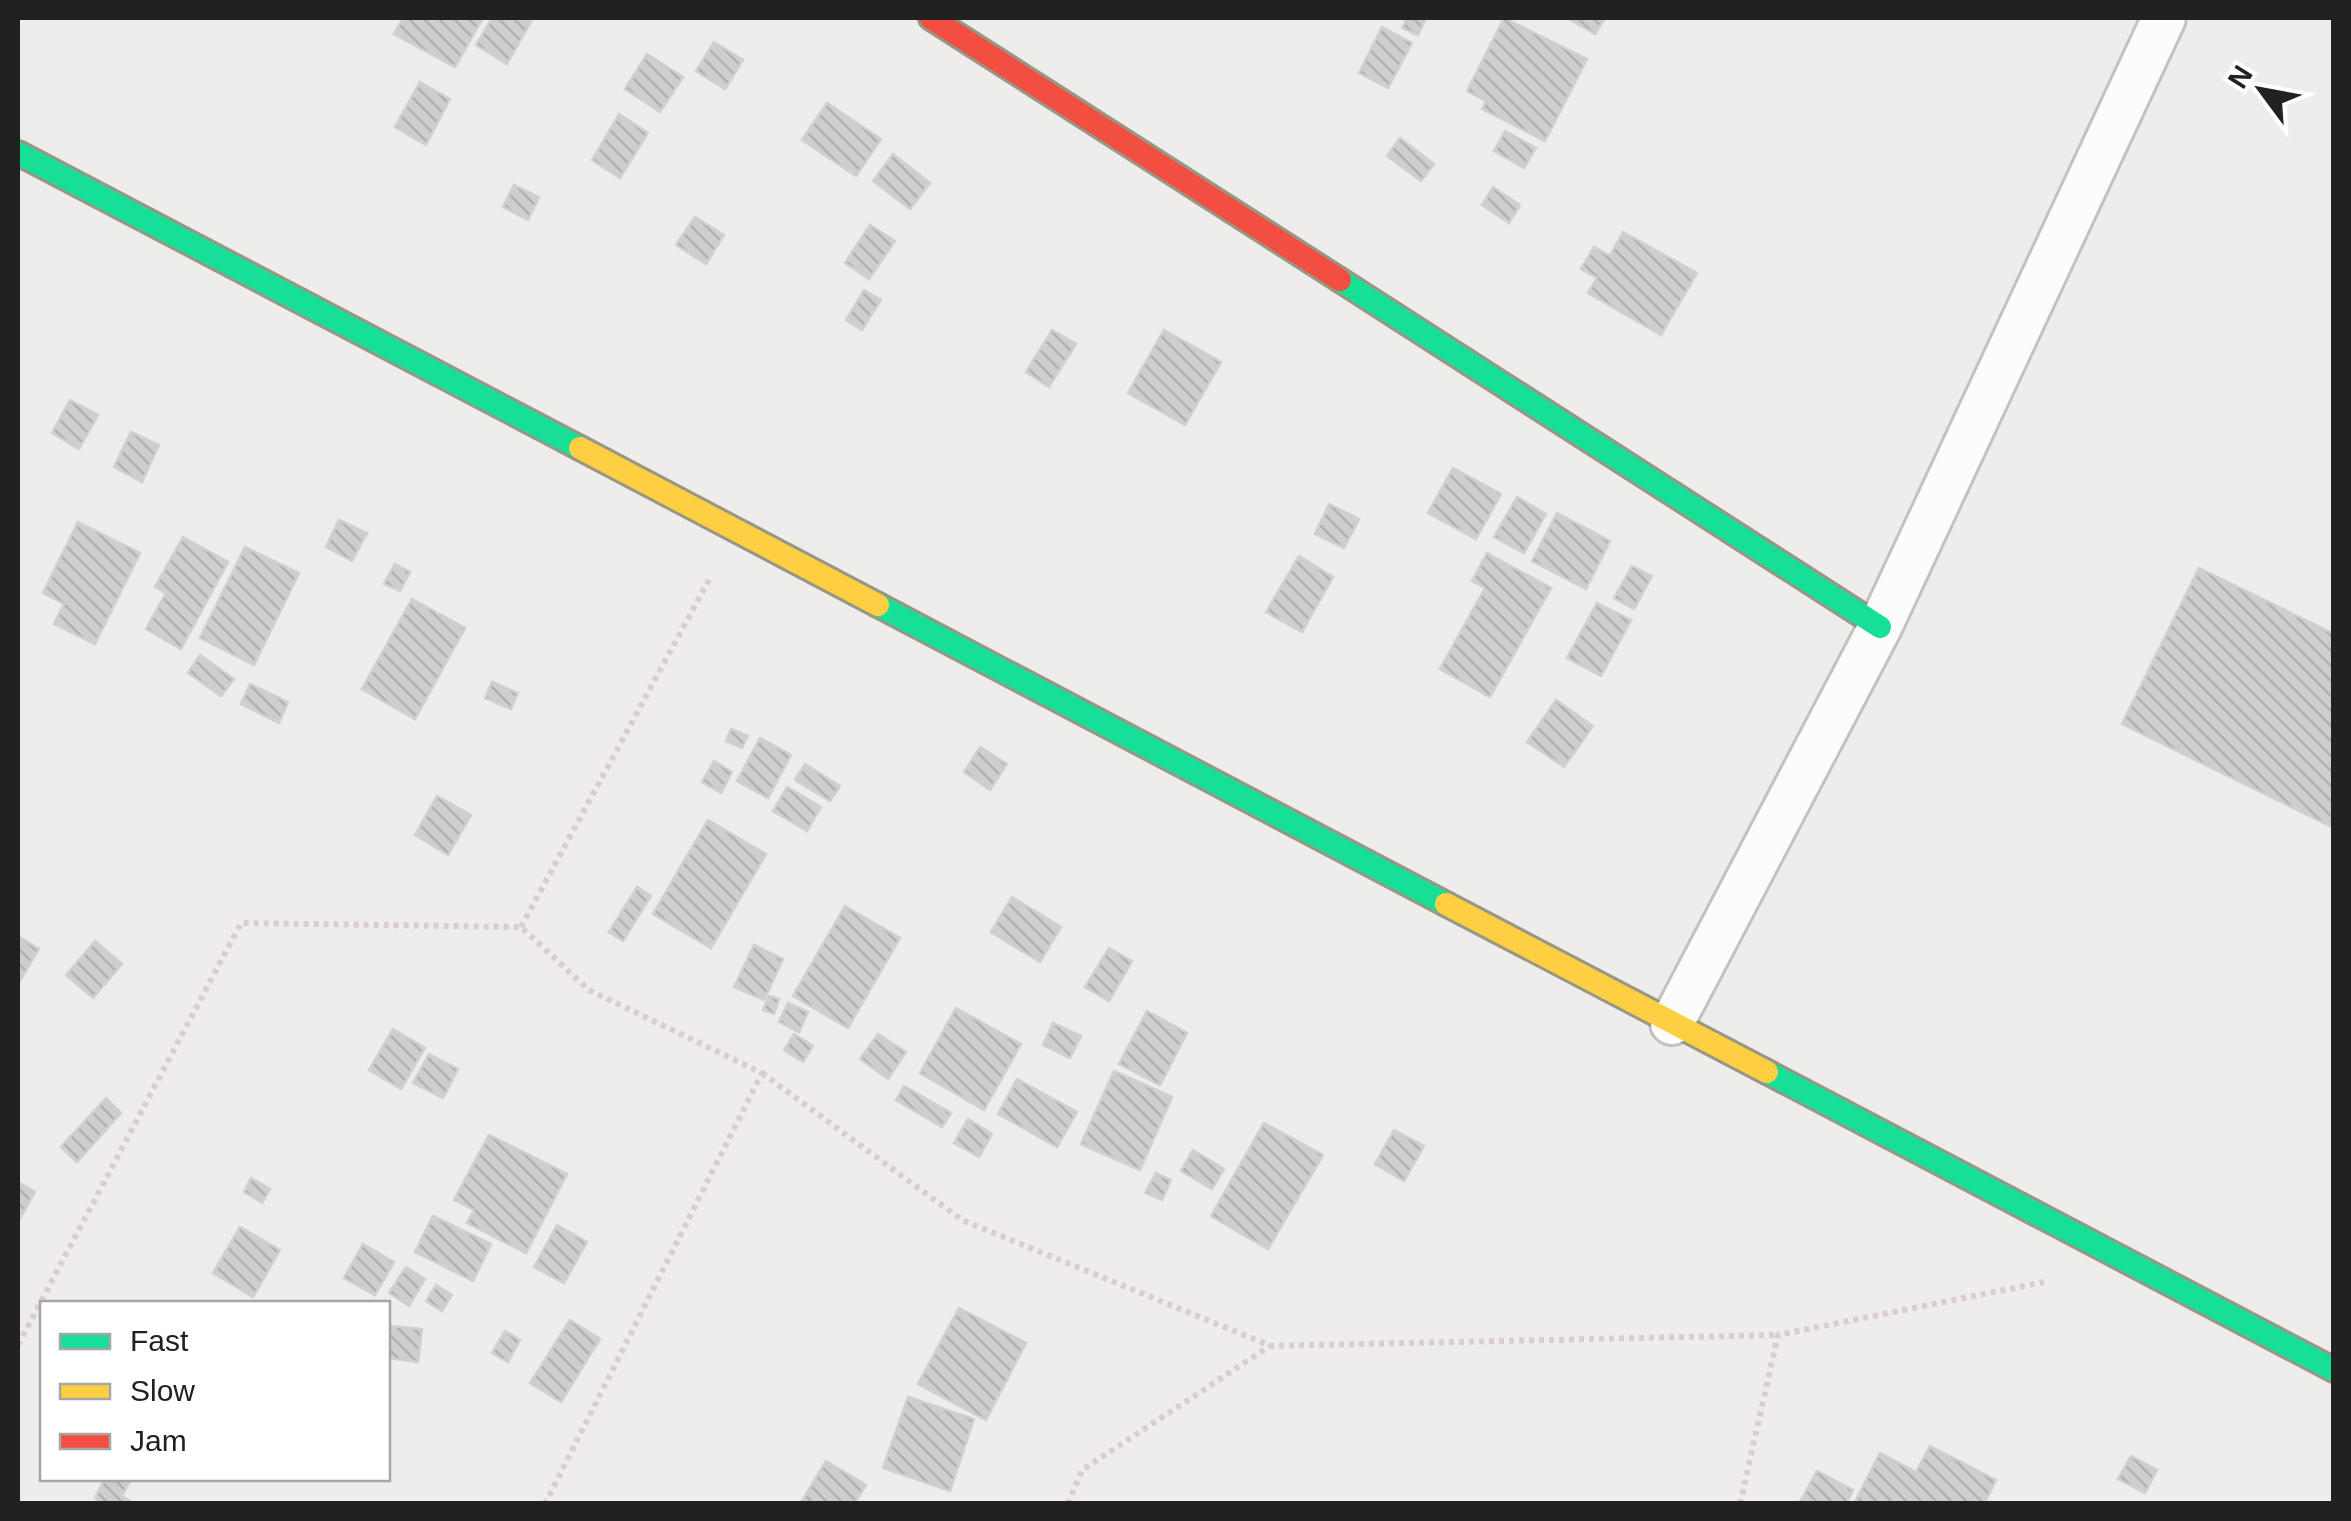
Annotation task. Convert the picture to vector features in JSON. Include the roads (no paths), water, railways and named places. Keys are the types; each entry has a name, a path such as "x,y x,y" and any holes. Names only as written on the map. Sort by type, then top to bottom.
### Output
{"street":[{"path":"931,18 1880,628"},
{"path":"1672,1023 1880,628 2164,18"},
{"path":"18,153 2334,1370"}]}
